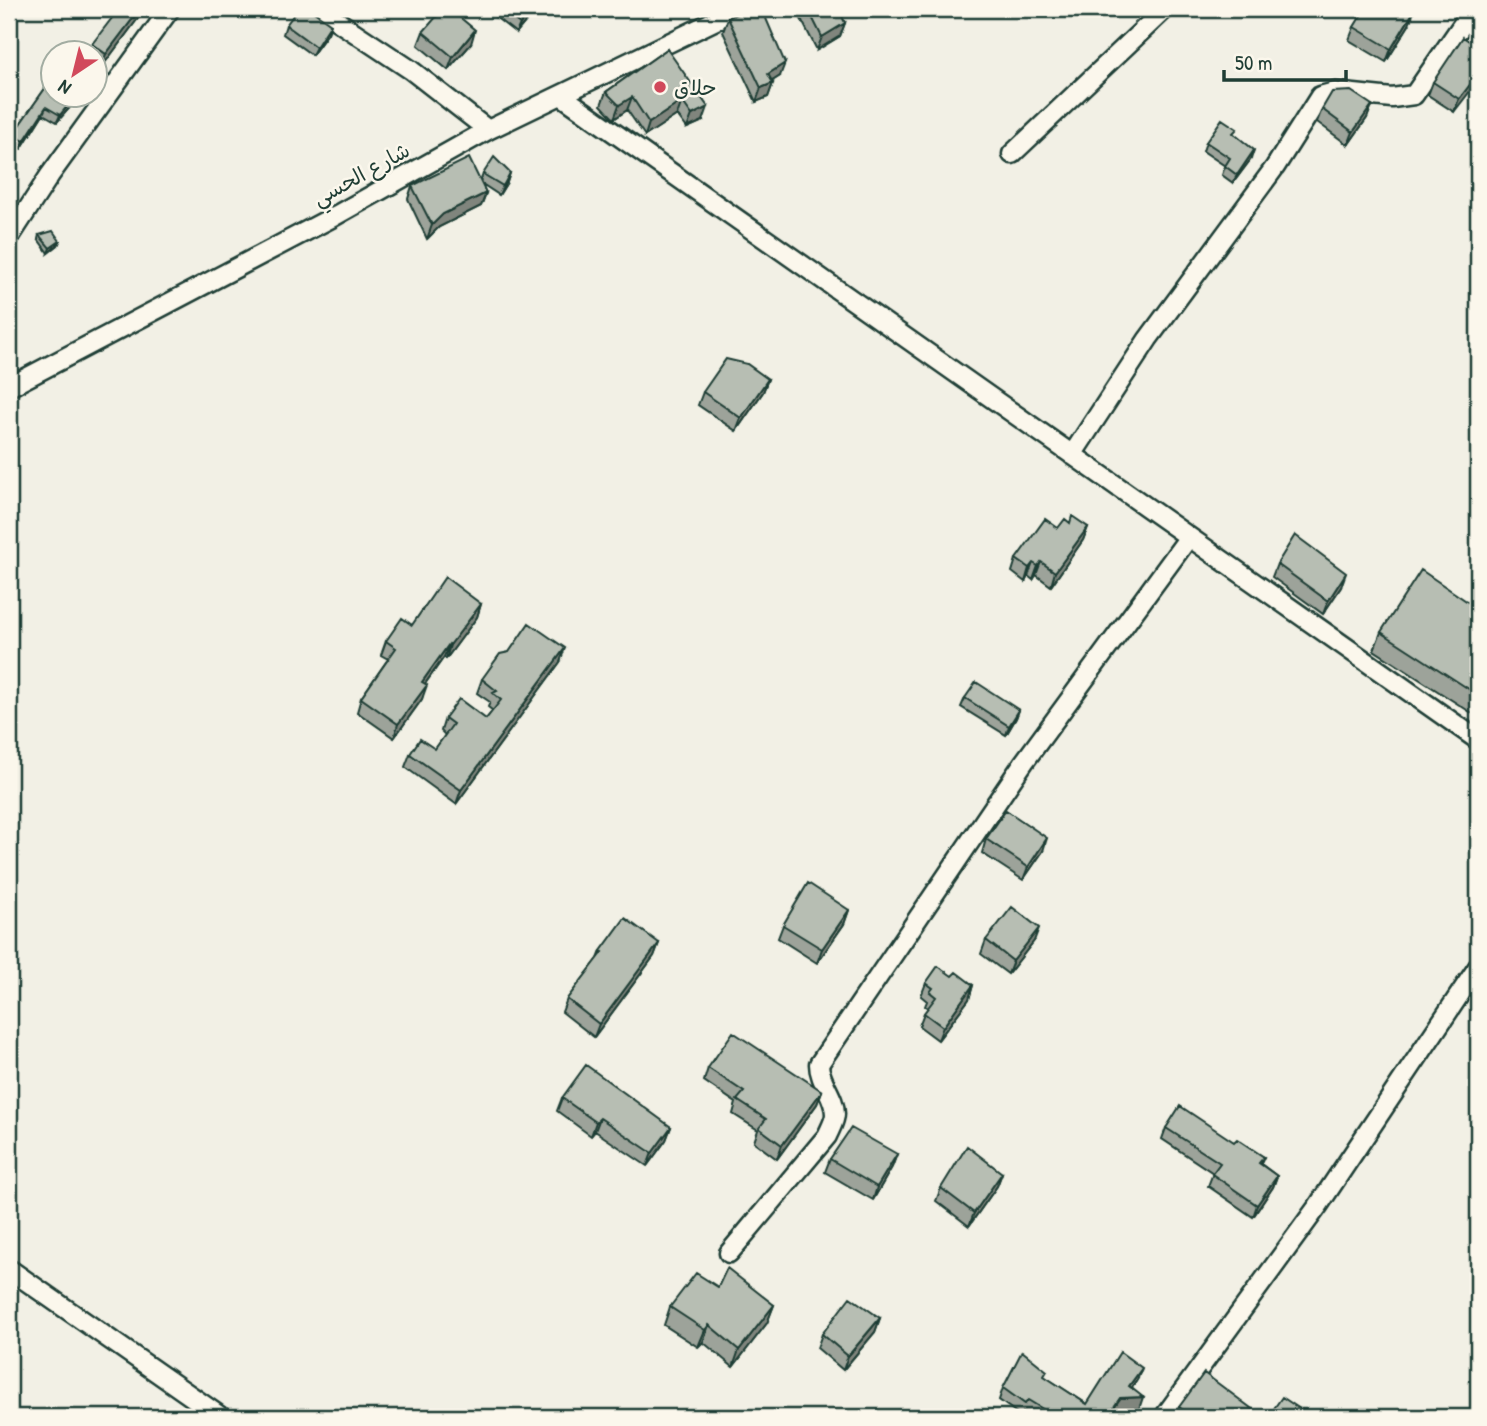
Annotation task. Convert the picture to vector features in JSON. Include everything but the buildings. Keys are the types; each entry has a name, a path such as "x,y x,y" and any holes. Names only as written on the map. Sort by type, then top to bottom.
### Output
{"street":[{"path":"9,238 50,175 170,9"},
{"path":"319,9 411,71 488,130"},
{"name":"شارع الحسي","path":"9,387 332,217 488,130 739,9"},
{"path":"1012,153 1165,9"},
{"path":"1072,455 1148,339 1275,167 1320,96 1335,92 1392,98 1414,95 1473,9"},
{"path":"562,96 1478,740"},
{"path":"729,1254 827,1136 835,1116 819,1064 1024,762 1189,537"},
{"path":"1164,1417 1318,1206 1478,967"},
{"path":"9,1269 221,1417"}],"place":[{"name":"حلاق","path":"660,87"}]}
